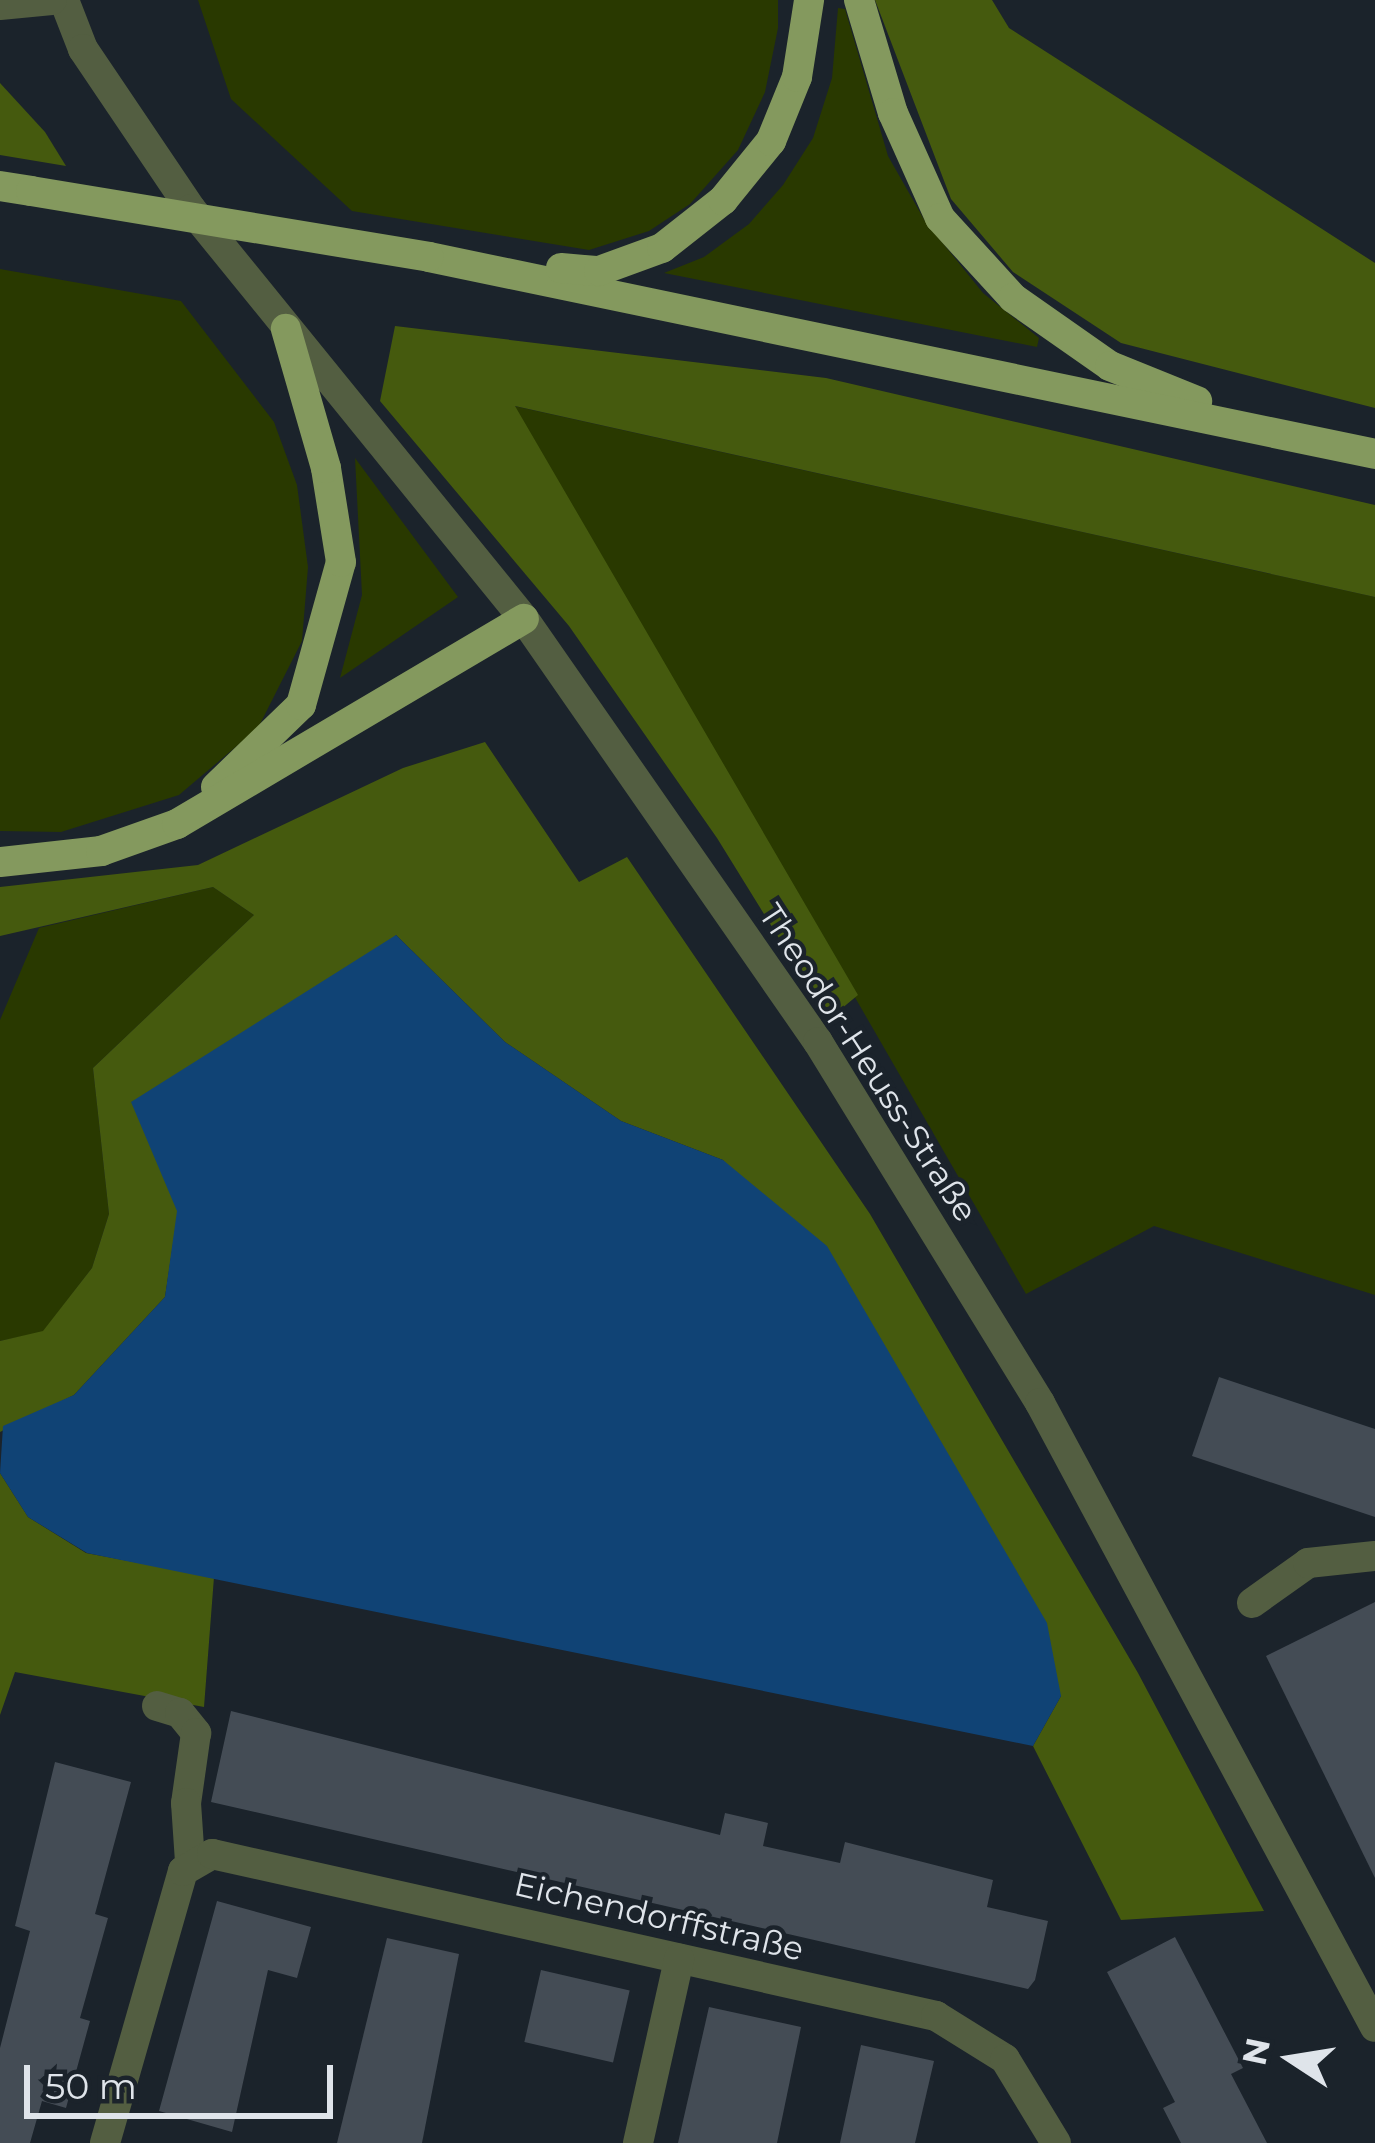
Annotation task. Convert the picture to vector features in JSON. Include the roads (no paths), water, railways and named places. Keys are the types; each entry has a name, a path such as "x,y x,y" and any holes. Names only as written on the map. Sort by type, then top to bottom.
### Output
{"main road":[{"path":"429,257 599,271 662,248 723,200 771,141 797,77 809,0"},
{"path":"859,0 893,113 940,218 1013,298 1110,366 1275,432"},
{"path":"0,186 429,257 1375,454"},
{"path":"177,824 301,705 336,591 341,562 326,468 286,328"},
{"path":"0,862 100,851 177,824 524,619"}],"street":[{"path":"0,5 52,0"},
{"name":"Theodor-Heuss-Straße","path":"64,0 83,49 191,209 524,619 818,1042 1040,1402 1375,2027"},
{"path":"1252,1603 1308,1563 1375,1556"},
{"path":"105,2143 190,1862 186,1803 198,1740 185,1717 157,1706"},
{"name":"Eichendorffstraße","path":"190,1862 218,1855 962,2027 1024,2080 1056,2143"},
{"path":"638,2143 680,1959"}],"water":[{"path":"396,935 505,1042 621,1121 723,1160 827,1246 1047,1623 1061,1696 1033,1746 87,1553 28,1517 0,1473 3,1426 74,1395 165,1297 177,1211 131,1102"}]}
